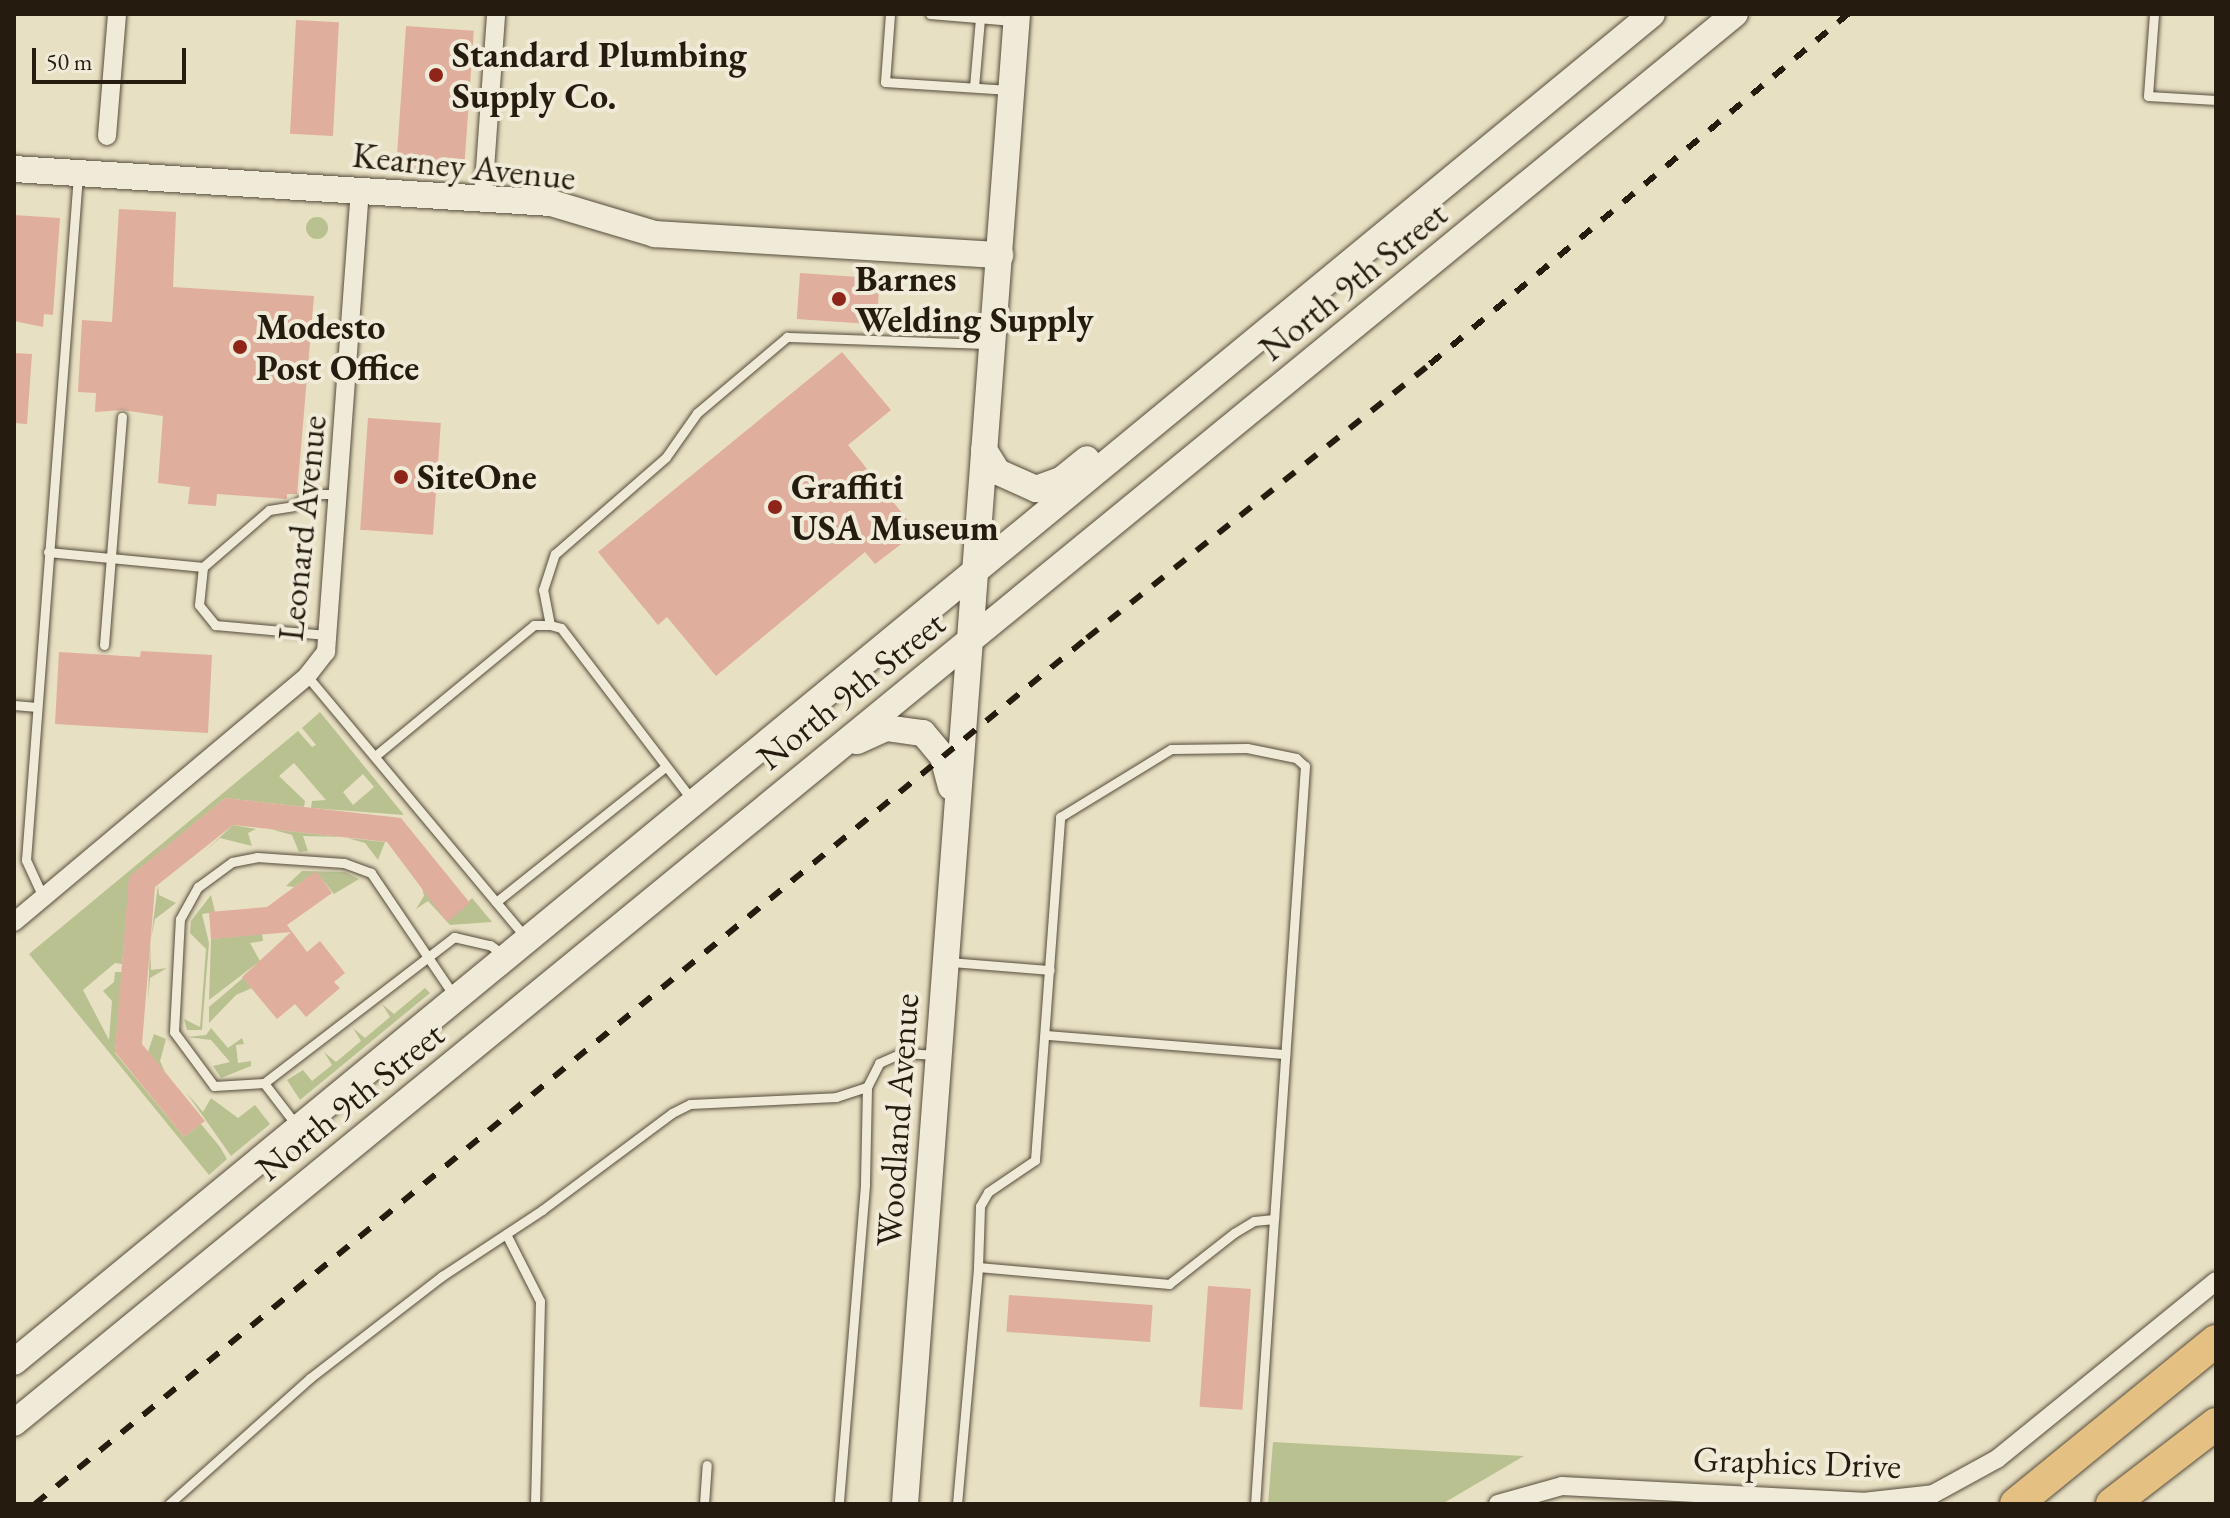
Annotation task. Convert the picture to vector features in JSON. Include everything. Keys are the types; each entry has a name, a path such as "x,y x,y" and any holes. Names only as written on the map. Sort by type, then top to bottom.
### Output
{"highway":[{"path":"2016,1504 2216,1341"},
{"path":"2112,1504 2216,1424"}],"street":[{"path":"107,136 117,14"},
{"path":"483,197 496,14"},
{"name":"North 9th Street","path":"15,1361 973,576 1652,14"},
{"name":"North 9th Street","path":"14,1423 1735,14"},
{"name":"Woodland Avenue","path":"905,1504 1017,18"},
{"name":"Kearney Avenue","path":"14,169 483,197 568,206 655,234 1000,255"},
{"name":"Leonard Avenue","path":"14,922 307,676 326,652 341,495 360,191"},
{"path":"984,450 1008,480 1046,488 1143,414 1174,409"},
{"path":"770,801 781,801 859,740 902,727 923,733 943,757 956,813"},
{"name":"Graphics Drive","path":"1498,1504 1593,1485 1863,1502 1933,1494 1997,1459 2216,1281"}],"lane":[{"path":"890,14 885,82 1011,90"},
{"path":"930,14 1017,18"},
{"path":"2154,14 2148,96 2216,100"},
{"path":"974,87 980,18"},
{"path":"43,897 26,860 78,172"},
{"path":"550,625 543,590 555,554 666,457 697,413 787,337 992,344"},
{"path":"104,645 122,417"},
{"path":"330,635 215,625 199,605 203,567 269,510 293,506 310,494 341,495"},
{"path":"48,552 203,567"},
{"path":"375,756 534,625 550,625 561,628 695,804"},
{"path":"307,676 496,902 518,949"},
{"path":"14,705 37,707"},
{"path":"957,1504 978,1267 980,1206 988,1192 1035,1160 1047,1035 1060,817 1074,805 1171,749 1247,748 1296,758 1305,766 1255,1504"},
{"path":"496,902 665,767"},
{"path":"456,999 427,953 371,873 344,863 257,857 232,862 198,887 180,919 174,1032 214,1086 264,1083 427,953 454,937 518,949"},
{"path":"945,962 1050,970"},
{"path":"1047,1035 1285,1054"},
{"path":"839,1504 865,1185 867,1087 879,1063 901,1053 938,1055"},
{"path":"264,1083 299,1128"},
{"path":"169,1504 310,1378 442,1276 690,1104 836,1097 867,1087"},
{"path":"978,1267 1169,1284 1234,1233 1254,1221 1274,1219"},
{"path":"506,1234 540,1301 535,1504"},
{"path":"704,1504 707,1465"}],"green space":[{"path":"313,217 321,217 328,228 321,239 313,239 306,232 306,224"},
{"path":"320,712 404,815 311,808 312,801 326,800 294,763 279,776 305,801 304,807 225,798 130,877 122,964 115,963 83,990 109,1040 112,1001 103,991 114,982 115,972 122,972 115,1053 184,1137 201,1124 220,1147 227,1159 209,1175 29,954 298,731 312,747 316,745 302,728","holes":["363,774 374,787 353,805 343,792"]},
{"path":"233,825 256,829 248,833 252,846 220,838 204,852"},
{"path":"270,829 342,837 303,836 308,851 299,852 292,835"},
{"path":"347,838 385,842 378,860 365,843"},
{"path":"302,871 345,872 359,879 334,894 316,872 294,887 286,886"},
{"path":"158,885 159,895 176,903 155,919 151,938"},
{"path":"422,887 447,921 472,898 492,922 450,925 428,901 416,909 424,896"},
{"path":"211,895 215,912 202,914 209,943 202,1030 187,1030 184,1019 200,1027 206,949 190,933 191,921"},
{"path":"262,934 263,941 250,943 260,961 209,1000 211,939"},
{"path":"150,943 151,970 167,968 150,978 148,1002"},
{"path":"243,978 252,988 236,995 209,1023 209,1007"},
{"path":"425,988 430,993 300,1100 287,1080 303,1070 312,1081 332,1065 324,1052 336,1062 361,1041 353,1028 365,1038 390,1017 382,1004 394,1014"},
{"path":"211,1028 228,1048 242,1038 244,1044 236,1045 238,1063 251,1061 251,1066 221,1078 213,1066 230,1062 211,1040 187,1037 206,1035"},
{"path":"154,1034 166,1039 160,1061 165,1072 148,1052"},
{"path":"186,1092 203,1112 211,1098 238,1118 255,1105 270,1124 231,1156"},
{"path":"1273,1442 1524,1456 1442,1504 1268,1504"}],"building":[{"path":"296,20 339,22 333,136 290,134"},
{"name":"Standard Plumbing Supply Co.","path":"406,26 474,31 464,173 396,169"},
{"name":"Modesto Post Office","path":"119,209 176,212 173,287 314,296 297,494 287,494 287,499 217,494 216,506 188,504 190,487 158,483 163,416 122,410 95,412 96,393 78,392 82,320 112,322"},
{"path":"14,215 60,218 53,315 44,314 43,327 14,321"},
{"name":"Barnes Welding Supply","path":"800,273 880,279 877,324 797,319"},
{"name":"Graffiti USA Museum","path":"842,352 891,410 848,445 917,532 875,564 865,552 716,676 667,617 658,625 598,552"},
{"path":"14,353 32,354 27,424 14,423"},
{"name":"SiteOne","path":"368,418 441,423 433,535 360,530"},
{"path":"141,651 212,655 208,733 55,724 59,652 140,657"},
{"path":"225,798 401,818 470,903 447,922 387,842 233,825 155,887 142,1044 205,1121 184,1137 115,1052 129,877"},
{"path":"316,871 332,893 287,925 307,952 320,941 345,973 334,982 340,988 306,1017 295,1004 277,1019 242,977 291,932 211,939 209,912 267,907"},
{"path":"1208,1286 1251,1289 1242,1410 1200,1407"},
{"path":"1009,1295 1153,1305 1150,1342 1006,1332"}],"railway":[{"path":"35,1504 1087,638 1430,364 1848,14"}],"place":[{"name":"Standard Plumbing Supply Co.","path":"436,75"},
{"name":"Barnes Welding Supply","path":"839,299"},
{"name":"Modesto Post Office","path":"240,347"},
{"name":"SiteOne","path":"401,477"},
{"name":"Graffiti USA Museum","path":"775,507"}]}
